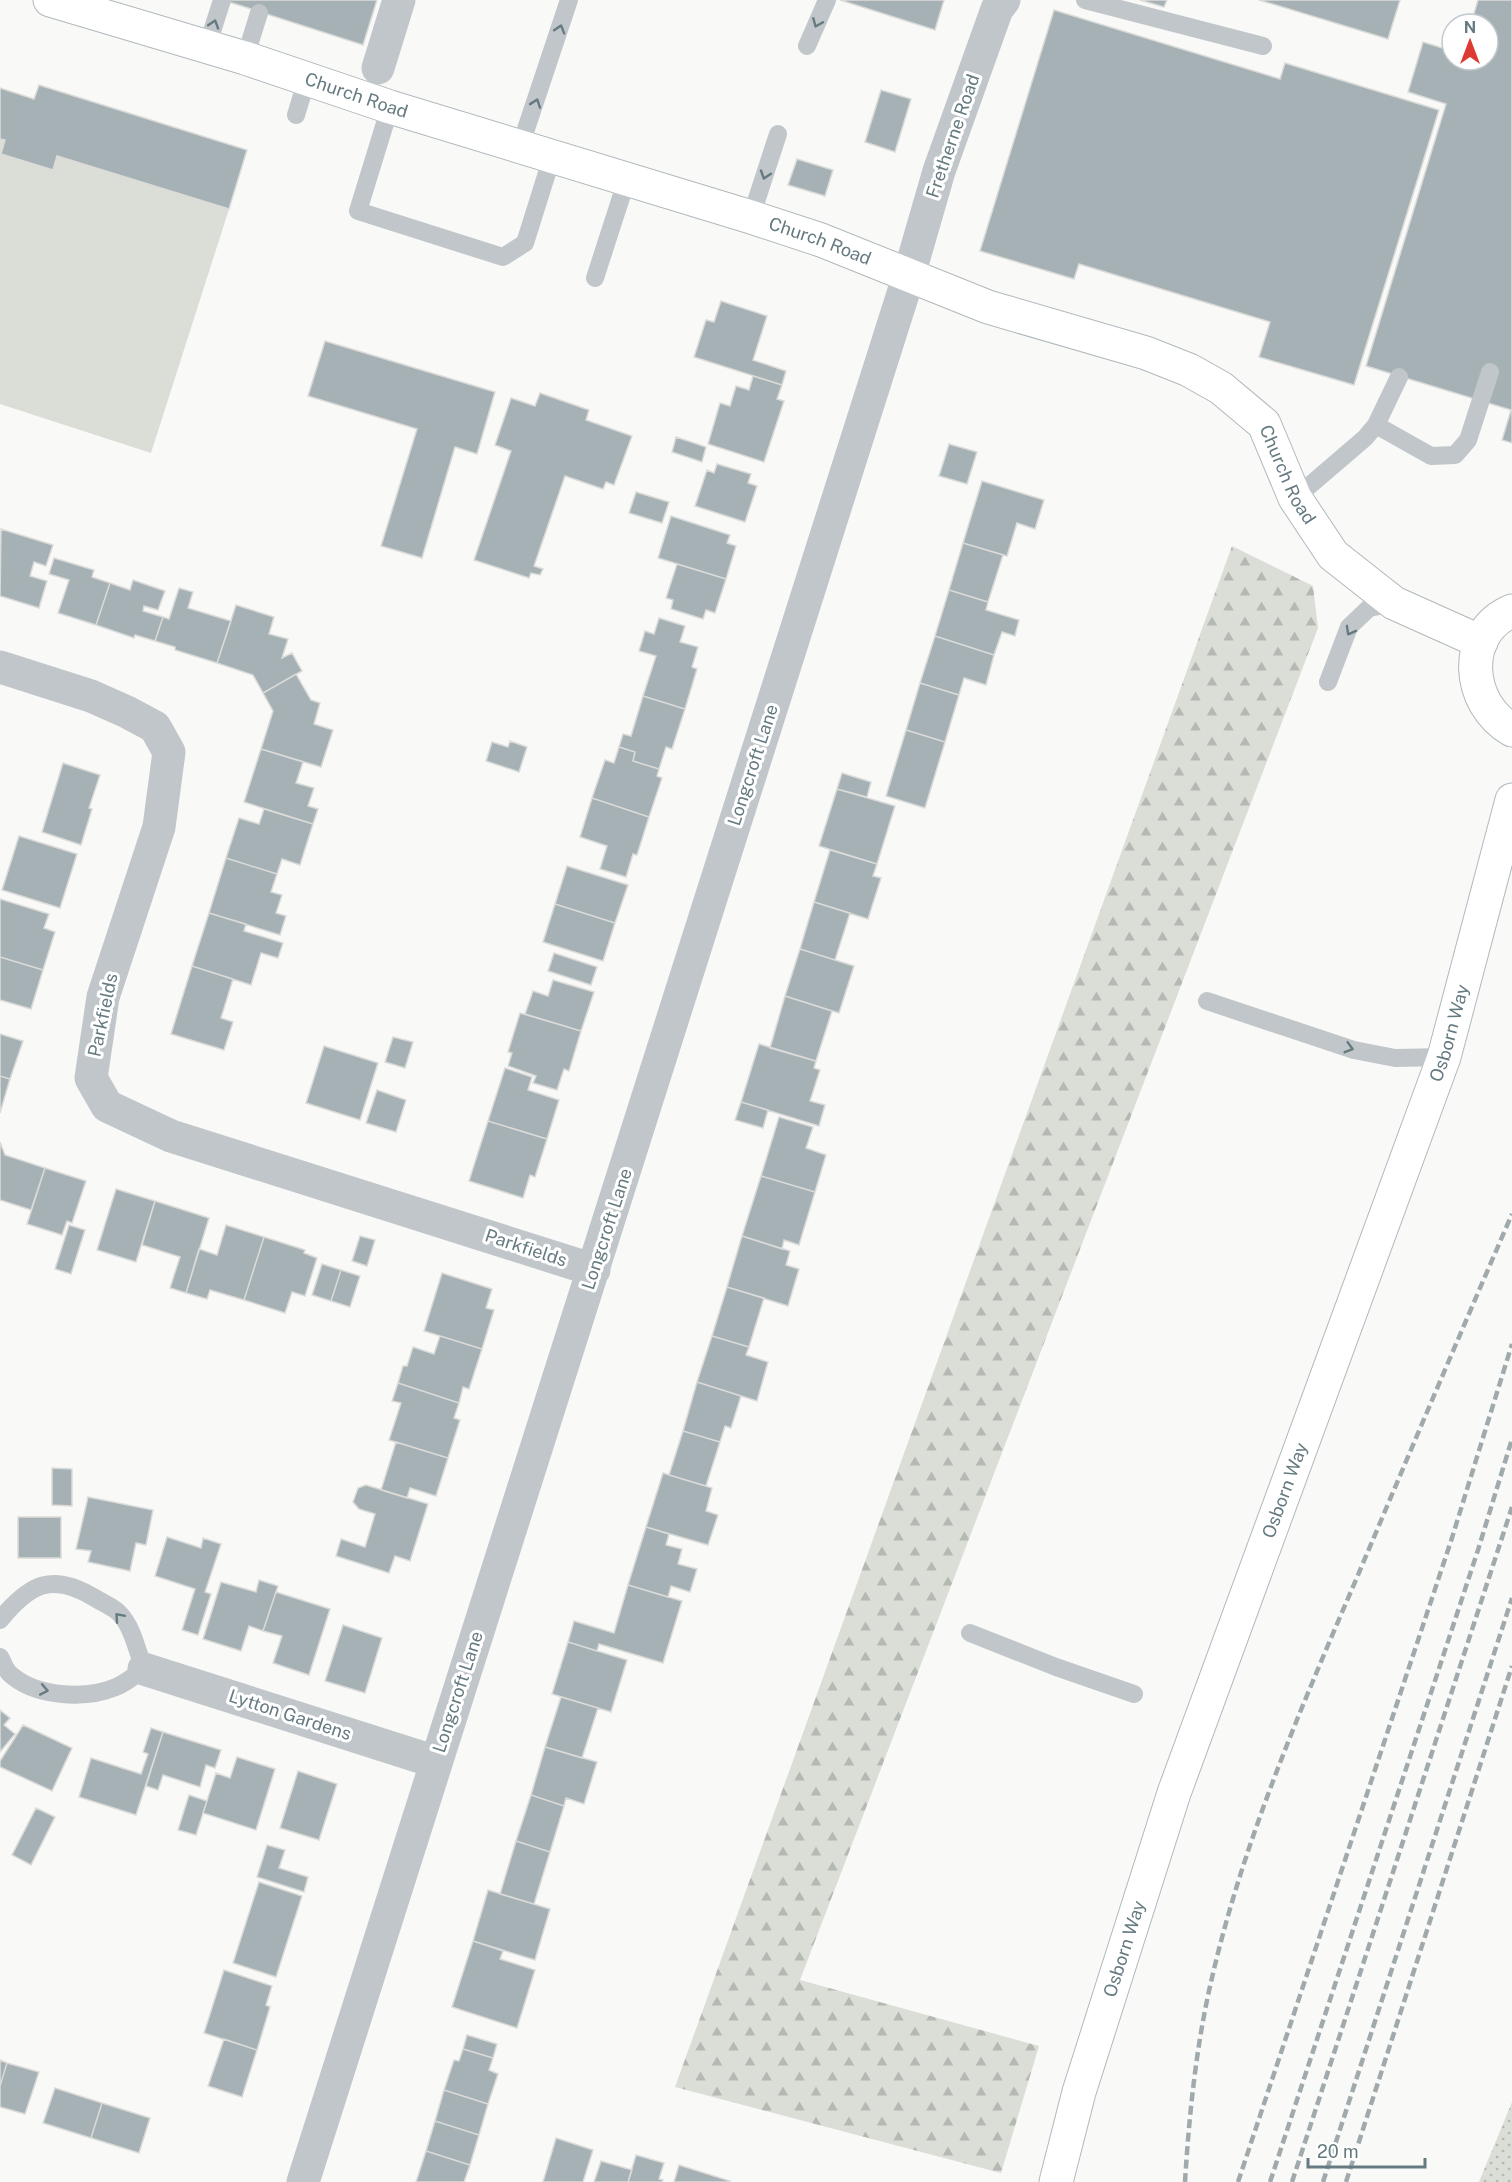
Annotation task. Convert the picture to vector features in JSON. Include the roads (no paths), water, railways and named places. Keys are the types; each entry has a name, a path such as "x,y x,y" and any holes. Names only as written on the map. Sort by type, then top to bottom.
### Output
{"street":[{"name":"Church Road","path":"50,0 244,58 390,107 752,217 821,240 988,307 1146,353 1189,370 1221,388 1264,424 1295,498 1333,555 1394,603 1481,642"},
{"path":"378,68 399,0"},
{"name":"Fretherne Road","path":"909,275 939,171 997,9 1004,0"},
{"name":"Longcroft Lane","path":"303,2182 909,275"},
{"path":"1512,611 1492,626 1481,642 1476,662 1476,682 1482,700 1494,717 1512,730"},
{"name":"Parkfields","path":"0,668 91,696 128,711 155,727 169,752 159,827 103,997 99,1019 91,1078 106,1106 171,1136 594,1270"},
{"name":"Osborn Way","path":"1056,2182 1078,2092 1173,1793 1444,1057 1512,800"},
{"name":"Lytton Gardens","path":"144,1669 436,1762"}],"lane":[{"path":"207,47 222,0"},
{"path":"520,147 569,0"},
{"path":"807,46 827,0"},
{"path":"1085,0 1263,46"},
{"path":"244,58 259,13"},
{"path":"296,114 307,79"},
{"path":"390,107 358,211 503,257 525,243 552,157"},
{"path":"752,217 778,134"},
{"path":"595,278 627,179"},
{"path":"1376,425 1431,456 1455,454 1468,440 1490,372"},
{"path":"1295,498 1365,438 1376,425 1399,377"},
{"path":"1328,682 1349,627 1370,608 1394,603"},
{"path":"1207,1001 1354,1050 1395,1058 1444,1057"},
{"path":"0,1620 17,1599 42,1585 63,1583 78,1588 119,1613 131,1633 144,1669 117,1687 90,1694 59,1693 30,1687 8,1672 0,1656"},
{"path":"970,1633 1056,1667 1134,1694"}],"railway":[{"path":"1185,2182 1201,2031 1224,1929 1239,1878 1275,1775 1315,1675 1512,1214"},
{"path":"1238,2182 1451,1541 1512,1344"},
{"path":"1270,2182 1478,1550 1512,1439"},
{"path":"1292,2182 1512,1507"},
{"path":"1323,2182 1512,1598"},
{"path":"1346,2182 1512,1666"}]}
